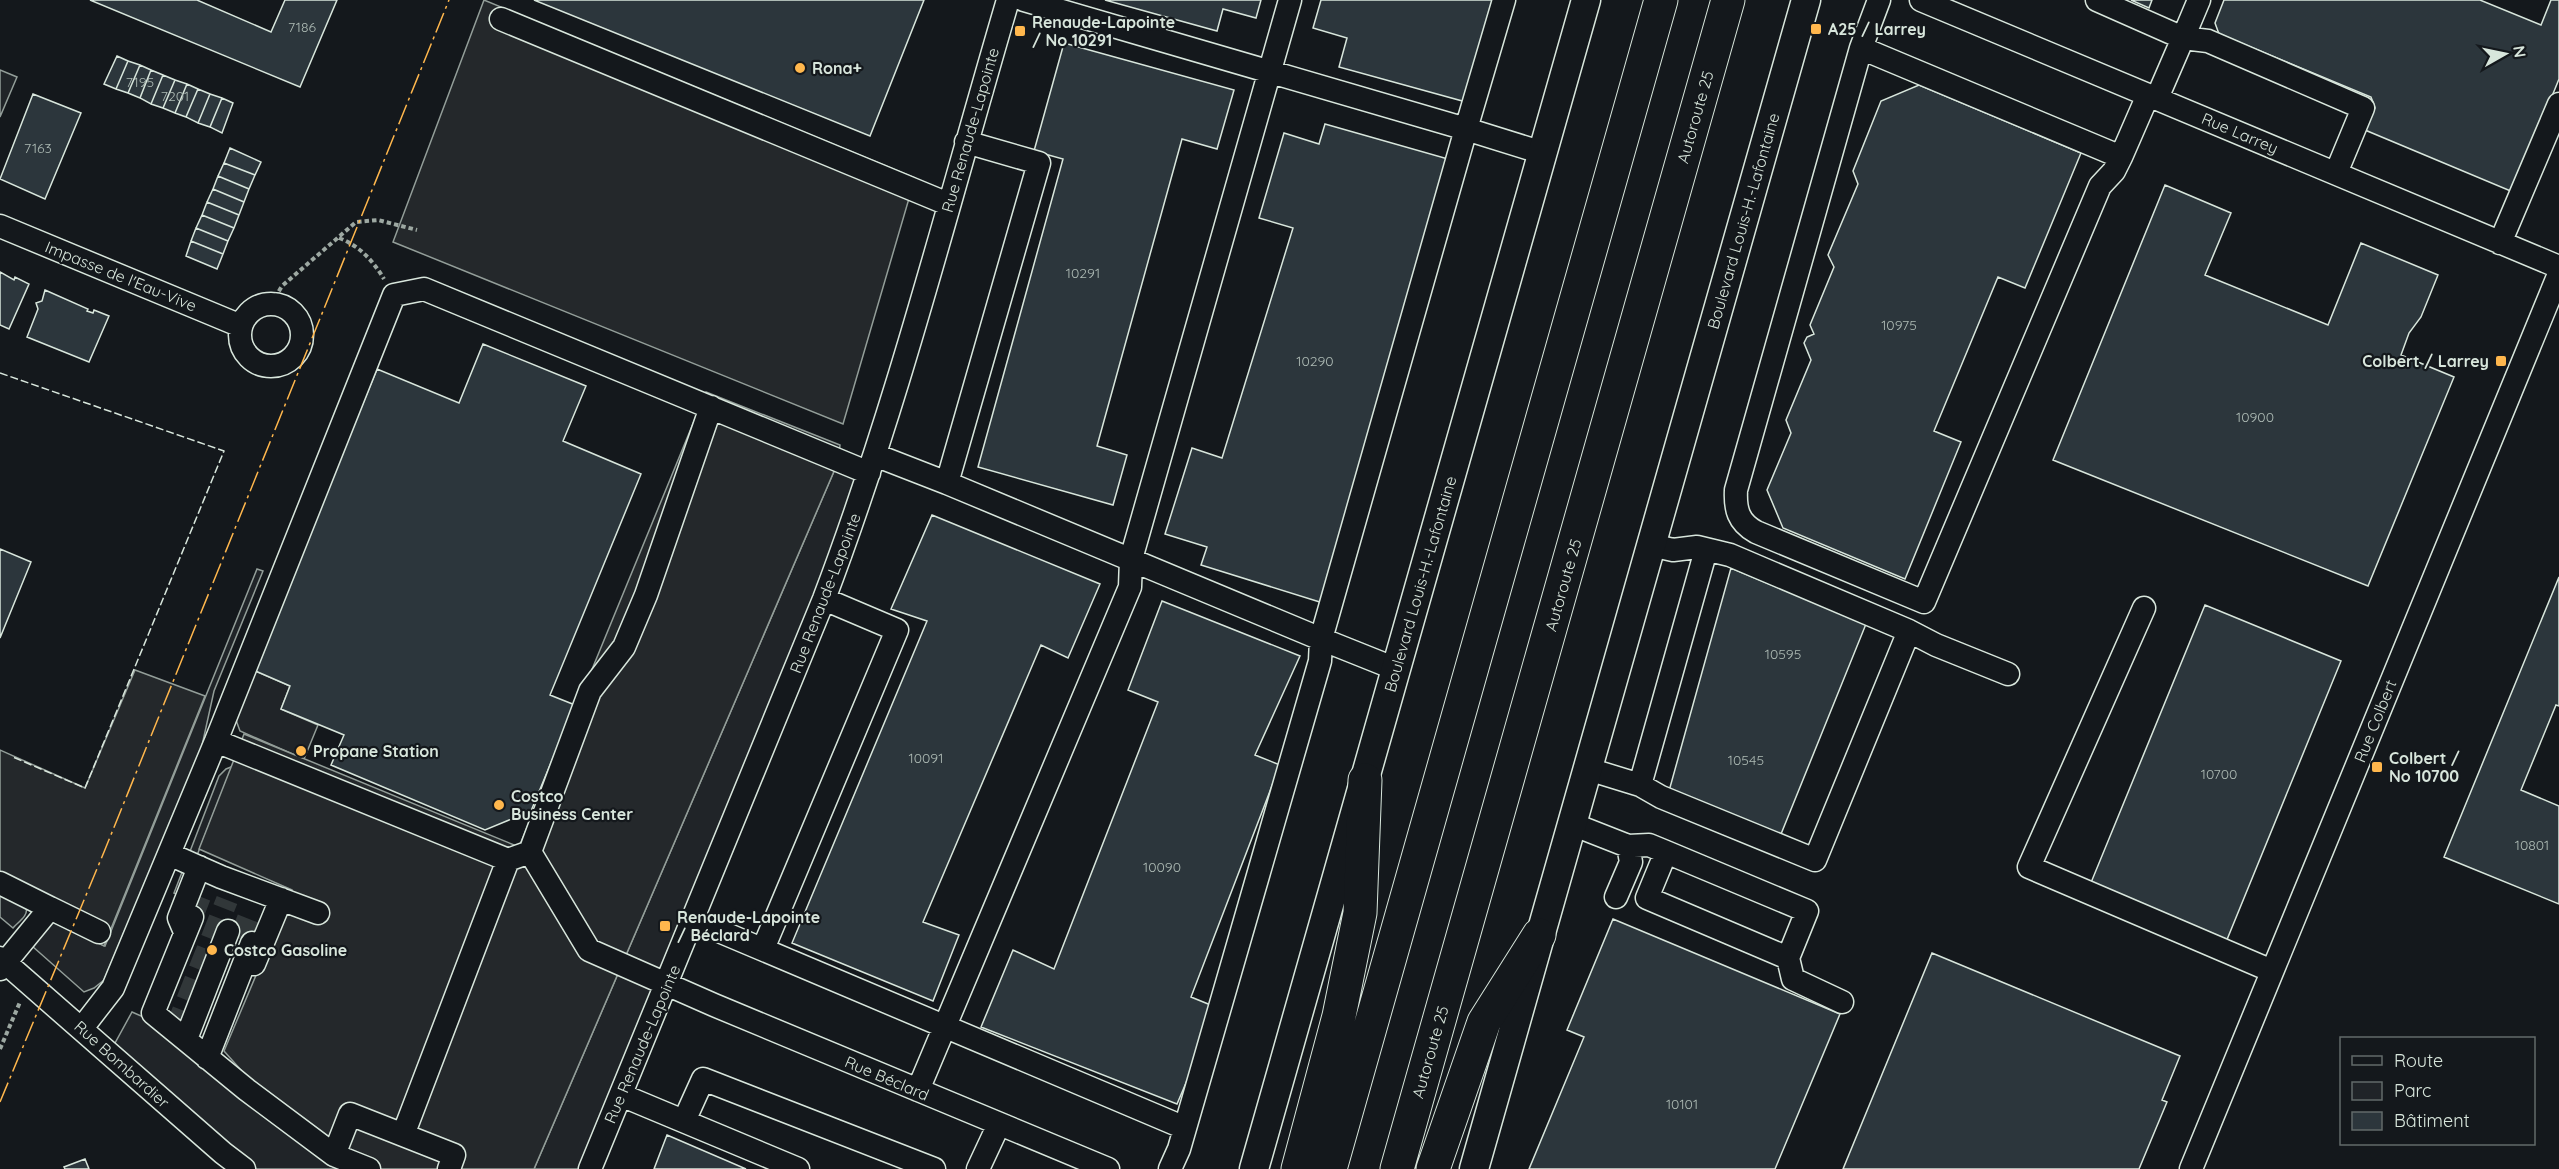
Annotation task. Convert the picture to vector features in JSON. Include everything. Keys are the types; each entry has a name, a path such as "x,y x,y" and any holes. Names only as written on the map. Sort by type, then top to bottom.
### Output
{"highway":[{"path":"1330,1169 1661,0"},
{"name":"Autoroute 25","path":"1397,1169 1728,0"},
{"path":"1298,1169 1339,1016 1360,913 1365,780"},
{"path":"1434,1169 1484,1023 1539,935"}],"main road":[{"name":"Boulevard Louis-H.-Lafontaine","path":"1254,1169 1586,0"},
{"name":"Boulevard Louis-H.-Lafontaine","path":"1474,1169 1806,0"}],"street":[{"name":"Rue Renaude-Lapointe","path":"591,1169 824,599 886,424 1008,0"},
{"path":"1024,0 1543,153"},
{"path":"918,1090 1130,587 1131,559 1290,0"},
{"path":"1170,1169 1185,1128 1320,661 1321,639 1504,0"},
{"path":"1879,0 1861,48 1736,490 1736,507 1743,523 1756,532 1924,602 2100,186 2115,171 2183,38 2199,0"},
{"name":"Rue Larrey","path":"1920,0 2559,267"},
{"path":"2097,0 2183,38 2208,41 2363,108 2336,173"},
{"path":"501,19 948,204"},
{"path":"1861,48 2121,157"},
{"path":"2500,243 2559,104"},
{"path":"947,483 1040,163 966,142"},
{"name":"Impasse de l'Eau-Vive","path":"0,226 241,326"},
{"name":"Rue Colbert","path":"2191,1169 2559,274"},
{"path":"82,1028 113,988 216,741 394,295 424,289 711,406 872,464 947,483 1395,669"},
{"path":"271,304 289,310 300,326 300,345 295,355 287,362 266,366 256,362 242,347 241,326 253,310 271,304"},
{"path":"216,741 508,860 530,852 590,691 624,647 646,595 711,406"},
{"path":"1651,545 1670,550 1698,547 1730,555 2008,674"},
{"path":"1640,785 1706,550"},
{"path":"763,949 897,630 824,599"},
{"path":"2144,608 2029,867 2272,971"},
{"path":"1587,769 1640,785 1661,797 1815,860 1909,631"},
{"path":"1572,824 1628,846 1649,845 1807,911 1788,958 1793,979 1842,1002"},
{"path":"1616,897 1631,862 1628,846"},
{"name":"Rue Béclard","path":"530,852 589,950 1100,1168"},
{"path":"1666,852 1647,898 1788,958"},
{"path":"169,854 237,892 318,913"},
{"path":"403,1135 508,860"},
{"path":"0,883 99,932"},
{"path":"237,892 179,918 193,924 153,1013 247,1090 334,1155 369,1169"},
{"path":"197,1049 237,982 252,969 237,892"},
{"path":"1,963 50,908"},
{"path":"693,920 1185,1128"},
{"path":"197,1049 240,938 237,982"},
{"name":"Rue Bombardier","path":"1,963 28,982 244,1169"},
{"path":"684,1121 703,1079 934,1169"},
{"path":"621,1095 798,1169"},
{"path":"334,1155 350,1114 454,1155 448,1169"},
{"path":"985,1167 999,1124"}],"path":[{"path":"271,304 282,286 356,222 378,220 417,230"},
{"path":"339,238 356,247 371,259 394,295"},
{"path":"0,1049 28,982"}],"green space":[{"path":"0,70 17,77 0,117"},
{"path":"838,462 869,473 590,1169 534,1169"},
{"path":"257,569 263,571 214,691 201,750 104,980 84,992 32,946 53,922 105,946"},
{"path":"253,670 290,686 281,709 318,725 304,759 240,731 236,720"},
{"path":"236,765 227,779 181,896 174,893 219,776 226,769"},
{"path":"0,893 26,907 25,916 13,928 0,917"},
{"path":"132,1012 175,1031 247,1090 421,1169 247,1169 109,1054"}],"shaded area":[{"path":"484,0 915,178 843,424 393,242"},
{"path":"706,392 840,445 838,462 534,1169 369,1169 235,1081 241,1070 224,1051 292,890 199,849 244,734 519,847"},
{"path":"135,670 205,696 104,946 0,893 0,750 85,788"}],"building":[{"path":"90,0 197,0 271,32 285,0 337,0 300,87"},
{"name":"Rona+","path":"534,0 924,0 870,136"},
{"path":"1105,0 1261,0 1256,18 1223,9 1217,31"},
{"path":"1321,0 1494,0 1466,102 1339,67 1347,38 1313,28"},
{"path":"2131,0 2152,0 2149,8"},
{"path":"2224,0 2480,0 2541,25 2551,0 2559,0 2559,79 2513,192 2365,130 2375,108 2371,97 2219,34 2215,23"},
{"path":"1064,43 1234,90 1217,149 1182,139 1097,446 1127,455 1113,505 978,467 1063,159 1034,151"},
{"path":"117,56 128,61 116,89 104,84"},
{"path":"128,61 140,65 128,93 116,89"},
{"path":"140,65 151,70 140,98 128,93"},
{"path":"151,70 163,75 151,104 140,98"},
{"path":"163,75 175,80 163,108 151,104"},
{"path":"175,80 187,84 175,113 163,108"},
{"path":"187,84 198,89 186,117 175,113"},
{"path":"1919,85 2081,153 2025,288 1998,277 1934,431 1961,442 1905,579 1783,528 1767,490 1791,433 1786,420 1811,360 1804,343 1807,337 1814,334 1810,325 1834,267 1828,255 1858,184 1853,171 1881,101"},
{"path":"198,89 210,94 198,123 186,117"},
{"path":"33,94 81,113 45,199 0,179"},
{"path":"210,94 222,98 210,127 198,123"},
{"path":"222,98 233,103 222,133 210,127"},
{"path":"1325,124 1448,159 1323,603 1201,565 1207,547 1165,534 1192,448 1222,458 1293,228 1259,218 1284,133 1319,144"},
{"path":"230,148 261,162 255,175 224,163"},
{"path":"224,163 255,175 249,189 218,176"},
{"path":"218,176 249,189 244,202 213,189"},
{"path":"2165,185 2231,213 2205,275 2328,325 2361,243 2438,275 2421,317 2409,333 2401,355 2454,377 2368,586 2053,460"},
{"path":"213,189 244,202 239,215 207,202"},
{"path":"207,202 239,215 234,228 202,215"},
{"path":"202,215 234,228 228,241 196,228"},
{"path":"196,228 228,241 223,254 191,241"},
{"path":"191,241 223,254 217,269 186,256"},
{"path":"0,272 14,280 15,277 29,284 9,329 0,325"},
{"path":"45,290 88,309 87,311 93,313 94,310 109,316 89,362 27,337 38,309 36,303 42,301"},
{"path":"483,344 586,386 563,441 641,474 550,695 575,705 531,811 485,830 331,765 344,735 281,709 290,686 253,670 377,369 459,403"},
{"path":"932,515 1100,584 1068,658 1041,645 923,922 959,935 933,1001 792,943 927,621 891,609"},
{"path":"0,549 31,562 0,638"},
{"path":"1731,568 1866,624 1779,839 1669,791"},
{"path":"2559,577 2559,706 2556,705 2521,790 2559,806 2559,904 2444,857"},
{"path":"1162,601 1300,656 1255,755 1280,765 1191,997 1218,1008 1177,1104 981,1027 1013,950 1054,969 1158,702 1128,690"},
{"path":"2205,605 2341,661 2226,942 2090,885"},
{"path":"1613,919 1840,1014 1775,1169 1529,1169 1584,1037 1567,1030"},
{"path":"1932,953 2180,1056 2162,1100 2167,1102 2139,1169 1843,1169"},
{"path":"667,1135 746,1169 654,1169"},
{"path":"85,1159 89,1169 65,1169 64,1167"}],"tunnel":[{"path":"192,917 202,891"},
{"path":"175,1031 227,900"},
{"path":"240,939 251,911"}],"fence":[{"path":"0,373 224,451 85,788 13,757"}],"power":[{"path":"0,1102 104,852 449,0"}],"place":[{"name":"A25 / Larrey","path":"1816,29"},
{"name":"Renaude-Lapointe / No 10291","path":"1020,31"},
{"name":"Rona+","path":"800,68"},
{"name":"Colbert / Larrey","path":"2501,361"},
{"name":"Propane Station","path":"301,751"},
{"name":"Colbert / No 10700","path":"2377,767"},
{"name":"Costco Business Center","path":"499,805"},
{"name":"Renaude-Lapointe / Béclard","path":"665,926"},
{"name":"Costco Gasoline","path":"212,950"}]}
